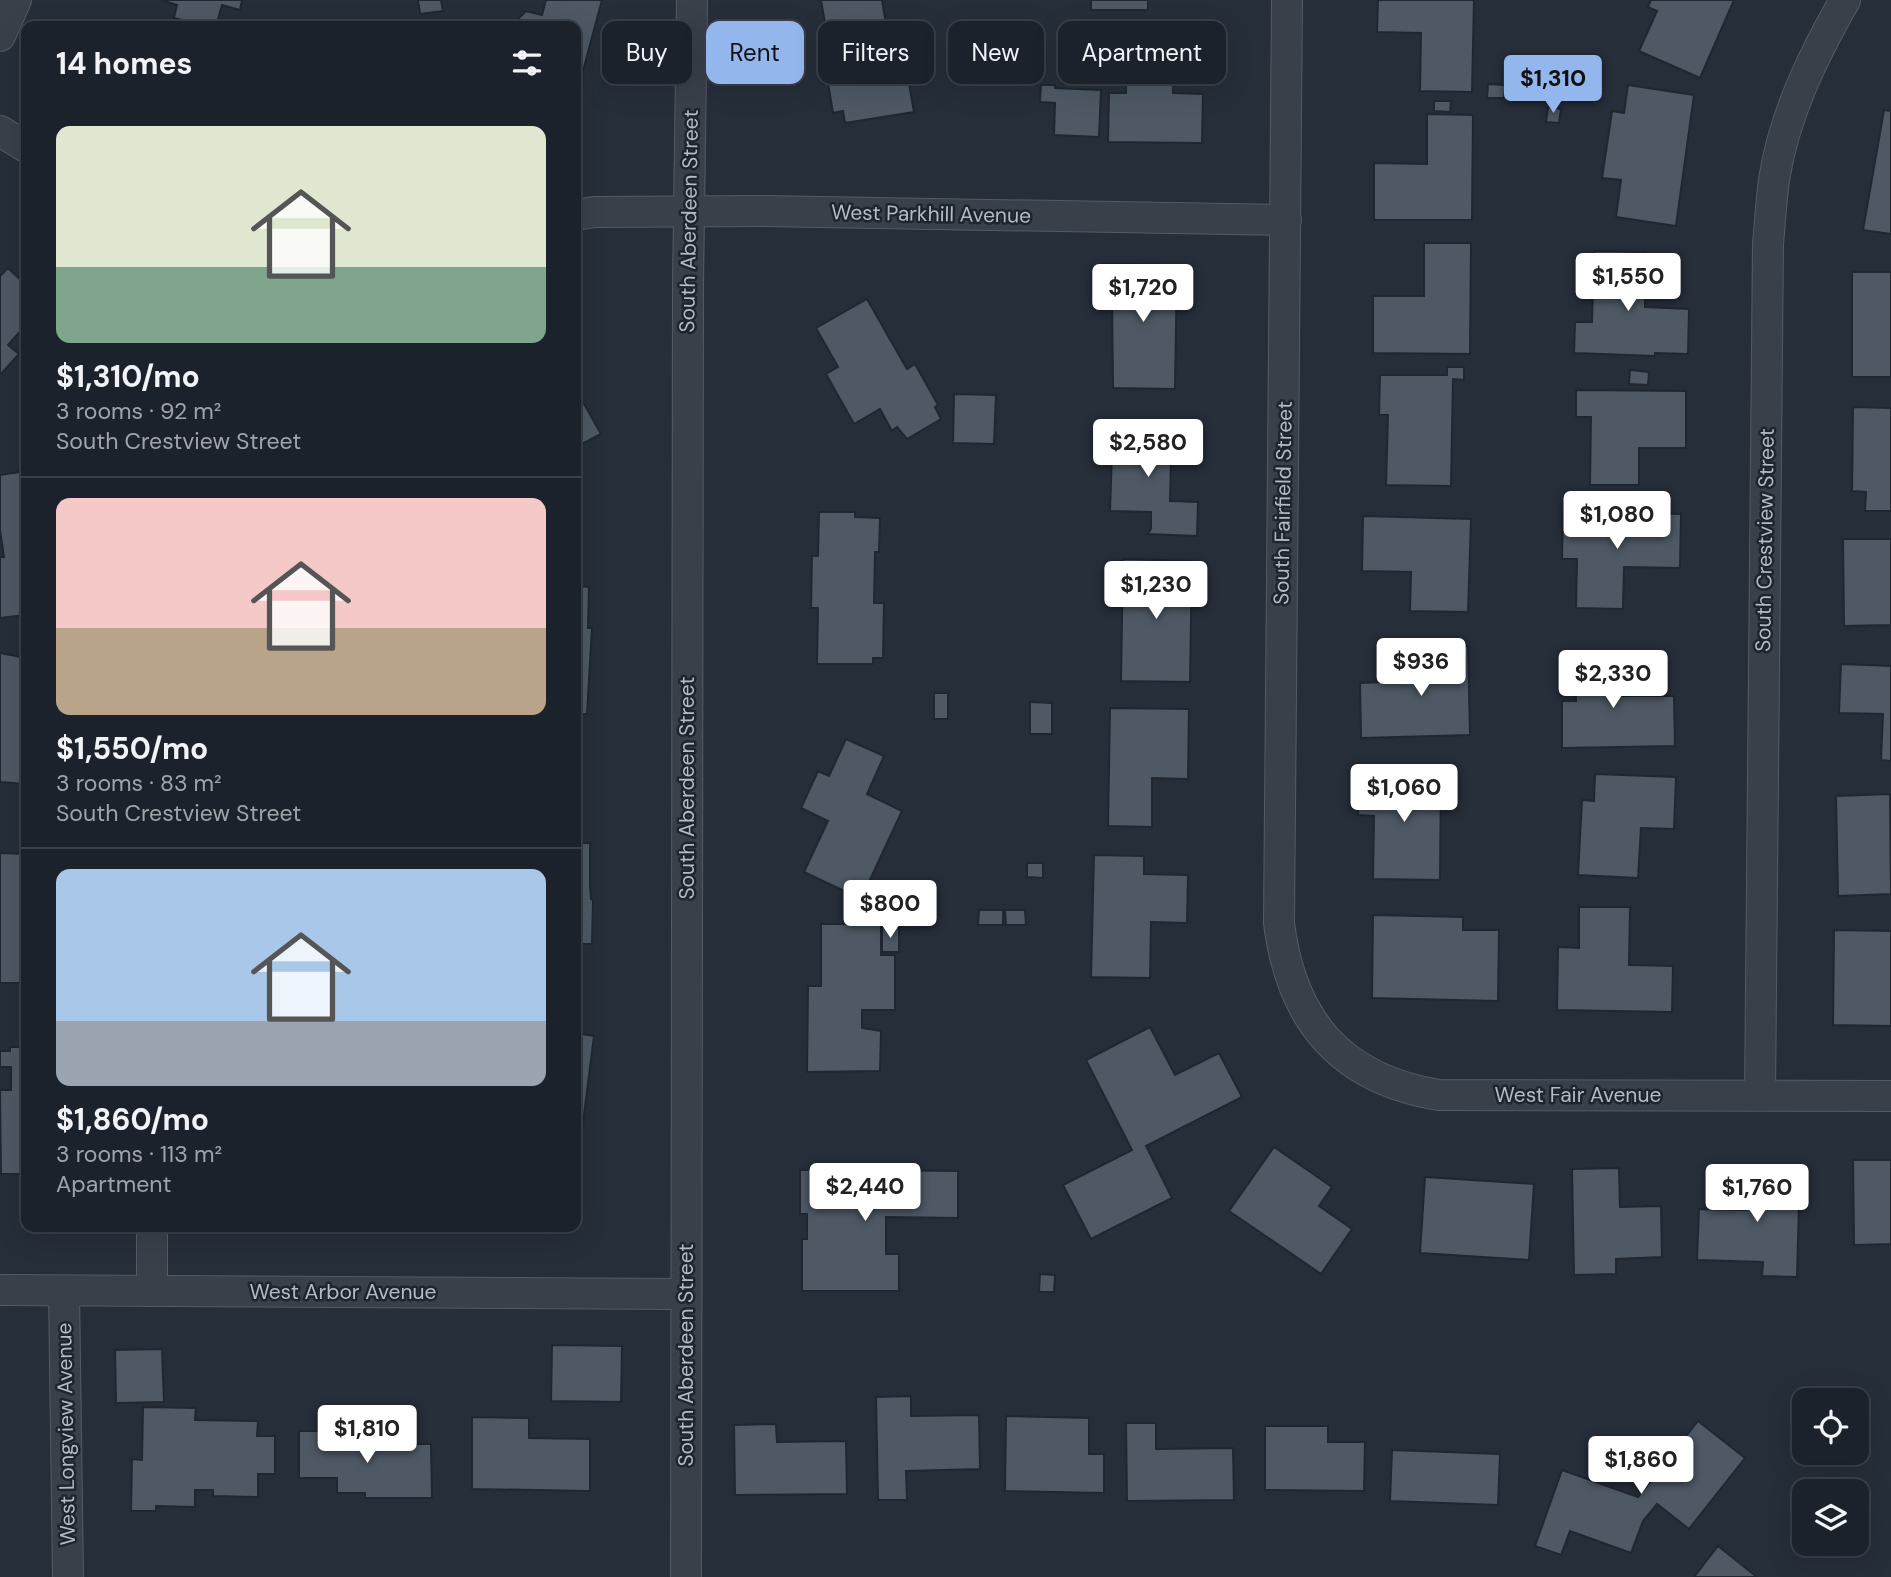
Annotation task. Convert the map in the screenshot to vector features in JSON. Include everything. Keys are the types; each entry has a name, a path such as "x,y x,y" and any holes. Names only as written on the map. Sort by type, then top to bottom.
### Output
{"street":[{"path":"0,36 16,0"},
{"name":"South Aberdeen Street","path":"686,1577 688,284 692,0"},
{"name":"South Fairfield Street","path":"1287,0 1279,923 1285,963 1299,1002"},
{"name":"South Crestview Street","path":"1760,1096 1768,244 1774,178 1795,100 1818,48 1845,0"},
{"path":"0,131 21,144"},
{"name":"West Parkhill Avenue","path":"581,214 764,211 1286,220"},
{"name":"West Fair Avenue","path":"1299,1002 1314,1025 1335,1048 1369,1073 1408,1090 1439,1096 1891,1096"},
{"path":"152,1232 152,1291"},
{"name":"West Arbor Avenue","path":"0,1290 686,1294"},
{"name":"West Longview Avenue","path":"64,1291 68,1577"}],"building":[{"path":"161,0 242,0 240,10 222,5 217,21 186,21 174,18 177,5"},
{"path":"418,0 441,0 443,11 420,14"},
{"path":"546,0 602,0 581,79 581,21 517,21 526,11 542,15"},
{"path":"821,0 882,0 885,21 825,21"},
{"path":"1091,0 1148,0 1148,10 1091,10"},
{"path":"1378,0 1474,0 1472,92 1420,91 1421,33 1377,32"},
{"path":"1651,0 1734,0 1700,78 1639,51 1657,11 1648,7"},
{"path":"828,84 909,84 914,112 845,123 843,111 833,113"},
{"path":"1126,84 1173,84 1173,93 1203,94 1202,143 1108,142 1109,93 1126,93"},
{"path":"1488,84 1505,85 1504,98 1487,98"},
{"path":"1041,85 1101,90 1099,137 1054,135 1055,103 1040,102"},
{"path":"1628,85 1694,95 1676,226 1616,217 1621,180 1602,178 1612,111 1624,113"},
{"path":"1434,101 1451,101 1450,112 1434,111"},
{"path":"1548,107 1561,109 1559,123 1546,122"},
{"path":"1884,110 1891,111 1891,234 1863,230"},
{"path":"1427,114 1473,115 1472,220 1374,220 1374,163 1427,164"},
{"path":"1424,243 1471,243 1470,354 1373,353 1373,296 1424,296"},
{"path":"1594,251 1646,252 1645,307 1689,309 1688,354 1655,353 1655,356 1574,353 1575,322 1592,322"},
{"path":"1101,264 1177,265 1175,389 1113,388 1112,296 1101,296"},
{"path":"8,268 21,280 21,331 8,345 19,354 0,375 0,276"},
{"path":"1852,272 1891,272 1891,377 1852,377"},
{"path":"867,299 907,369 915,364 938,405 935,407 941,419 907,439 897,427 892,431 880,409 854,424 826,374 838,367 816,328"},
{"path":"1447,367 1464,367 1464,380 1453,379 1451,486 1386,485 1388,415 1379,415 1380,375 1447,375"},
{"path":"1630,370 1649,372 1648,385 1629,384"},
{"path":"1576,390 1686,391 1686,448 1639,448 1639,485 1590,485 1591,417 1576,417"},
{"path":"954,394 996,395 994,444 953,443"},
{"path":"581,399 601,434 581,444"},
{"path":"1853,407 1891,408 1891,511 1865,511 1866,492 1852,491"},
{"path":"1113,423 1172,425 1170,501 1198,502 1197,536 1148,534 1151,529 1151,512 1110,511"},
{"path":"21,472 21,615 0,618 0,557 4,557 0,530 0,475"},
{"path":"819,512 855,512 855,517 880,518 879,552 875,552 874,603 884,603 883,658 873,658 873,664 817,664 818,608 811,608 812,556 818,556"},
{"path":"1563,512 1681,514 1680,568 1624,567 1623,609 1576,608 1577,559 1562,559"},
{"path":"1363,516 1471,519 1468,612 1410,611 1411,572 1362,571"},
{"path":"1843,539 1891,539 1891,625 1844,626"},
{"path":"1123,559 1192,561 1190,682 1121,681"},
{"path":"581,586 589,587 588,628 592,628 587,714 581,714"},
{"path":"1468,646 1470,735 1361,738 1360,683 1412,681 1411,648"},
{"path":"0,653 21,657 21,784 0,782"},
{"path":"1575,654 1621,654 1621,696 1674,696 1675,746 1562,748 1562,701 1576,701"},
{"path":"1841,664 1891,666 1891,761 1881,760 1883,714 1839,713"},
{"path":"934,693 948,693 948,719 934,719"},
{"path":"1030,702 1052,703 1052,734 1030,734"},
{"path":"1110,708 1189,709 1188,779 1152,778 1152,827 1108,826"},
{"path":"846,739 884,756 867,794 902,811 861,899 804,872 828,821 801,808 818,771 829,776"},
{"path":"1359,774 1441,775 1440,880 1373,879 1374,816 1358,815"},
{"path":"1595,774 1676,777 1674,829 1641,828 1638,878 1578,875 1582,800 1594,801"},
{"path":"1890,794 1891,894 1838,896 1836,796"},
{"path":"581,843 590,843 592,944 581,944"},
{"path":"0,853 21,854 21,983 0,983"},
{"path":"1094,855 1144,856 1144,874 1188,875 1187,923 1151,922 1150,978 1091,977"},
{"path":"1027,863 1043,863 1043,878 1027,877"},
{"path":"1579,907 1630,907 1629,965 1673,966 1672,1012 1557,1010 1558,947 1579,948"},
{"path":"979,910 1003,910 1003,925 978,925"},
{"path":"1005,910 1025,910 1026,925 1006,925"},
{"path":"1373,915 1463,917 1463,930 1499,930 1498,1001 1372,998"},
{"path":"821,924 881,924 881,955 895,955 895,1010 862,1010 862,1028 881,1031 880,1071 807,1072 808,986 821,986"},
{"path":"882,927 899,927 899,952 882,952"},
{"path":"1834,930 1891,931 1891,1026 1833,1025"},
{"path":"1150,1027 1175,1075 1219,1053 1242,1097 1146,1146 1172,1198 1091,1239 1063,1185 1132,1150 1086,1060"},
{"path":"581,1034 594,1036 581,1139"},
{"path":"10,1047 21,1047 21,1174 1,1174 0,1090 11,1090 11,1067 0,1067 0,1051 10,1051"},
{"path":"1274,1147 1332,1187 1319,1206 1352,1229 1321,1274 1229,1211"},
{"path":"1853,1160 1891,1160 1891,1244 1854,1245"},
{"path":"1746,1167 1800,1168 1797,1277 1762,1276 1763,1262 1697,1260 1699,1209 1745,1210"},
{"path":"1619,1168 1620,1207 1661,1206 1662,1257 1616,1259 1616,1274 1574,1275 1572,1169"},
{"path":"800,1170 827,1170 827,1173 859,1173 859,1170 958,1171 958,1218 886,1217 886,1254 899,1254 899,1291 802,1291 802,1239 807,1239 807,1214 800,1214"},
{"path":"1425,1177 1534,1184 1529,1260 1420,1253"},
{"path":"1040,1274 1055,1275 1054,1292 1039,1292"},
{"path":"552,1345 622,1346 621,1402 551,1401"},
{"path":"162,1349 164,1402 116,1403 115,1350"},
{"path":"911,1396 911,1416 979,1415 980,1469 906,1471 907,1500 878,1500 876,1397"},
{"path":"143,1407 196,1408 195,1420 258,1421 257,1436 275,1436 275,1474 258,1474 258,1497 213,1496 213,1490 195,1490 195,1507 156,1506 156,1511 131,1511 132,1459 142,1460"},
{"path":"1006,1416 1089,1418 1089,1454 1104,1454 1104,1493 1005,1491"},
{"path":"472,1417 529,1418 529,1438 590,1439 590,1491 472,1489"},
{"path":"1698,1421 1745,1458 1689,1529 1657,1504 1643,1521 1631,1553 1570,1531 1561,1555 1535,1546 1562,1470 1638,1497"},
{"path":"1126,1423 1156,1423 1156,1449 1233,1448 1234,1500 1127,1501"},
{"path":"776,1424 777,1442 846,1441 847,1494 735,1495 734,1425"},
{"path":"1265,1426 1328,1426 1328,1442 1365,1442 1364,1491 1265,1490"},
{"path":"299,1431 366,1431 366,1444 431,1444 432,1498 365,1498 365,1493 337,1493 337,1478 299,1478"},
{"path":"1392,1450 1500,1454 1498,1505 1390,1501"},
{"path":"1718,1546 1757,1577 1694,1577"}]}
